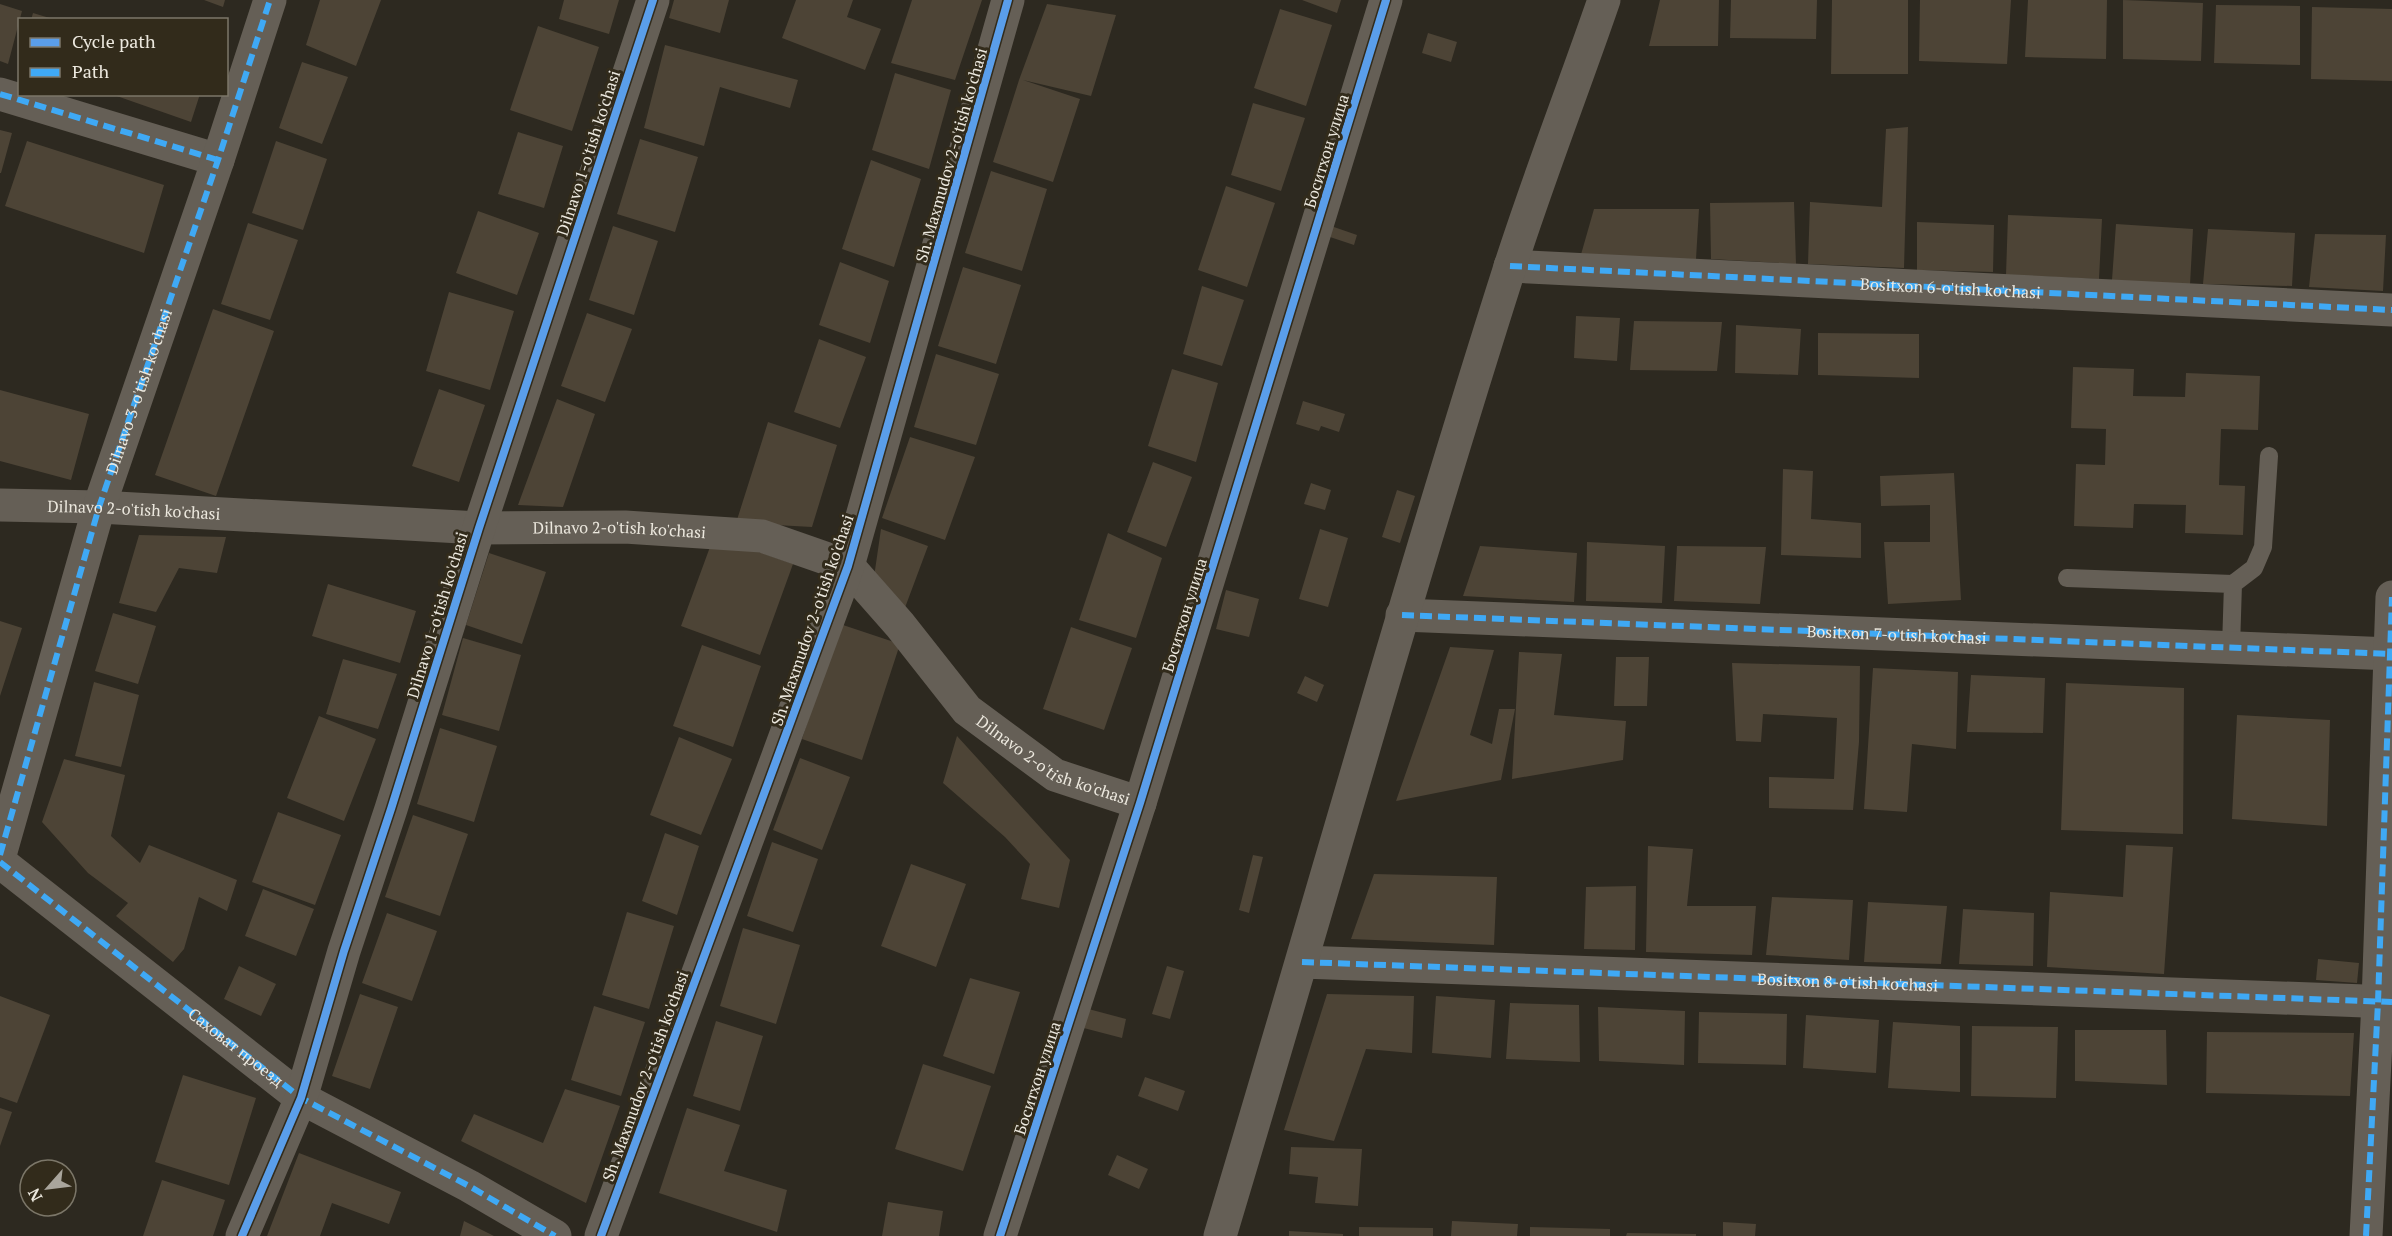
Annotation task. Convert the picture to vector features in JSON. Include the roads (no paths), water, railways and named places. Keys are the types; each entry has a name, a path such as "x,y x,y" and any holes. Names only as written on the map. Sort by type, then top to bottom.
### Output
{"street":[{"name":"Dilnavo 3-o'tish ko'chasi","path":"0,855 99,507 218,160 270,0"},
{"name":"Dilnavo 1-o'tish ko'chasi","path":"242,1236 301,1098 344,951 395,797 478,528 653,0"},
{"name":"Sh. Maxmudov 2-o'tish ko'chasi","path":"601,1236 848,566 1008,0"},
{"name":"Боситхон улица","path":"1000,1236 1140,804 1386,0"},
{"path":"1220,1236 1402,615 1510,266 1604,0"},
{"path":"0,94 218,160"},
{"name":"Bositxon 6-o'tish ko'chasi","path":"1510,266 2392,310"},
{"name":"Dilnavo 2-o'tish ko'chasi","path":"0,505 99,507 478,528 625,527 762,536 848,566 900,625 967,710 1055,775 1140,804"},
{"path":"2366,1236 2385,1002 2392,597"},
{"name":"Bositxon 7-o'tish ko'chasi","path":"1402,615 2391,654"},
{"name":"Саховат проезд","path":"0,862 301,1098 469,1186 555,1236"},
{"name":"Bositxon 8-o'tish ko'chasi","path":"1302,962 2385,1002"}],"lane":[{"path":"2067,578 2233,584 2254,568 2263,547 2270,456"},
{"path":"2231,647 2233,584"}]}
